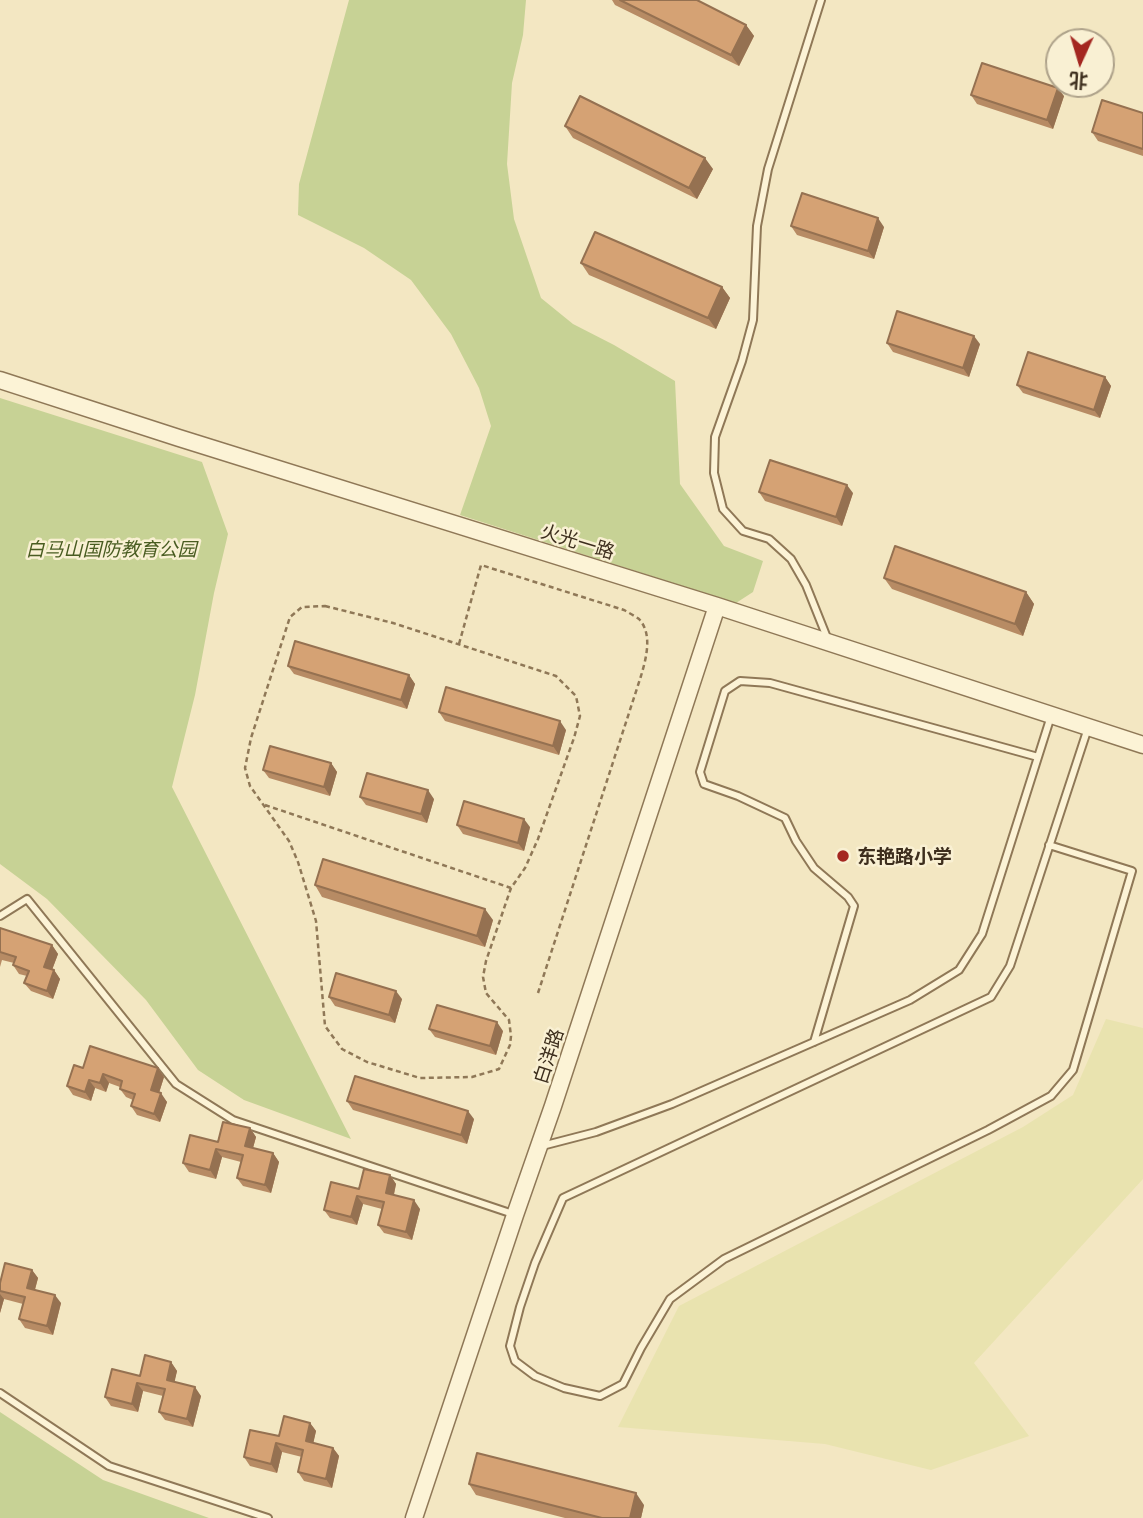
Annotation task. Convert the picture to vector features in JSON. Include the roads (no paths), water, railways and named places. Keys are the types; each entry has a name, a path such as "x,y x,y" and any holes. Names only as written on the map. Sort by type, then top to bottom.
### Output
{"street":[{"name":"火光一路","path":"0,380 717,606 1143,745"},
{"name":"白洋路","path":"414,1518 717,606"}],"lane":[{"path":"821,0 768,169 757,226 753,320 742,361 715,437 714,473 723,509 743,531 769,539 791,559 806,585 829,643"},
{"path":"814,1042 854,906 848,897 814,868 785,818 705,784 700,772 725,691 740,681 770,683 1038,757"},
{"path":"539,1147 596,1132 672,1104 910,1000 960,970 982,934 1051,716"},
{"path":"1049,845 1132,871 1073,1070 1051,1096 988,1130 724,1259 670,1299 623,1384 600,1396 564,1388 536,1376 515,1361 510,1346 520,1307 534,1262 563,1198 991,997 1010,966 1049,845 1088,728"},
{"path":"0,916 27,899 176,1084 233,1120 514,1215"},
{"path":"0,1393 109,1466 268,1518"}],"place":[{"name":"东艳路小学","path":"843,856"}],"park label":[{"name":"白马山国防教育公园","path":"111,549"}]}
